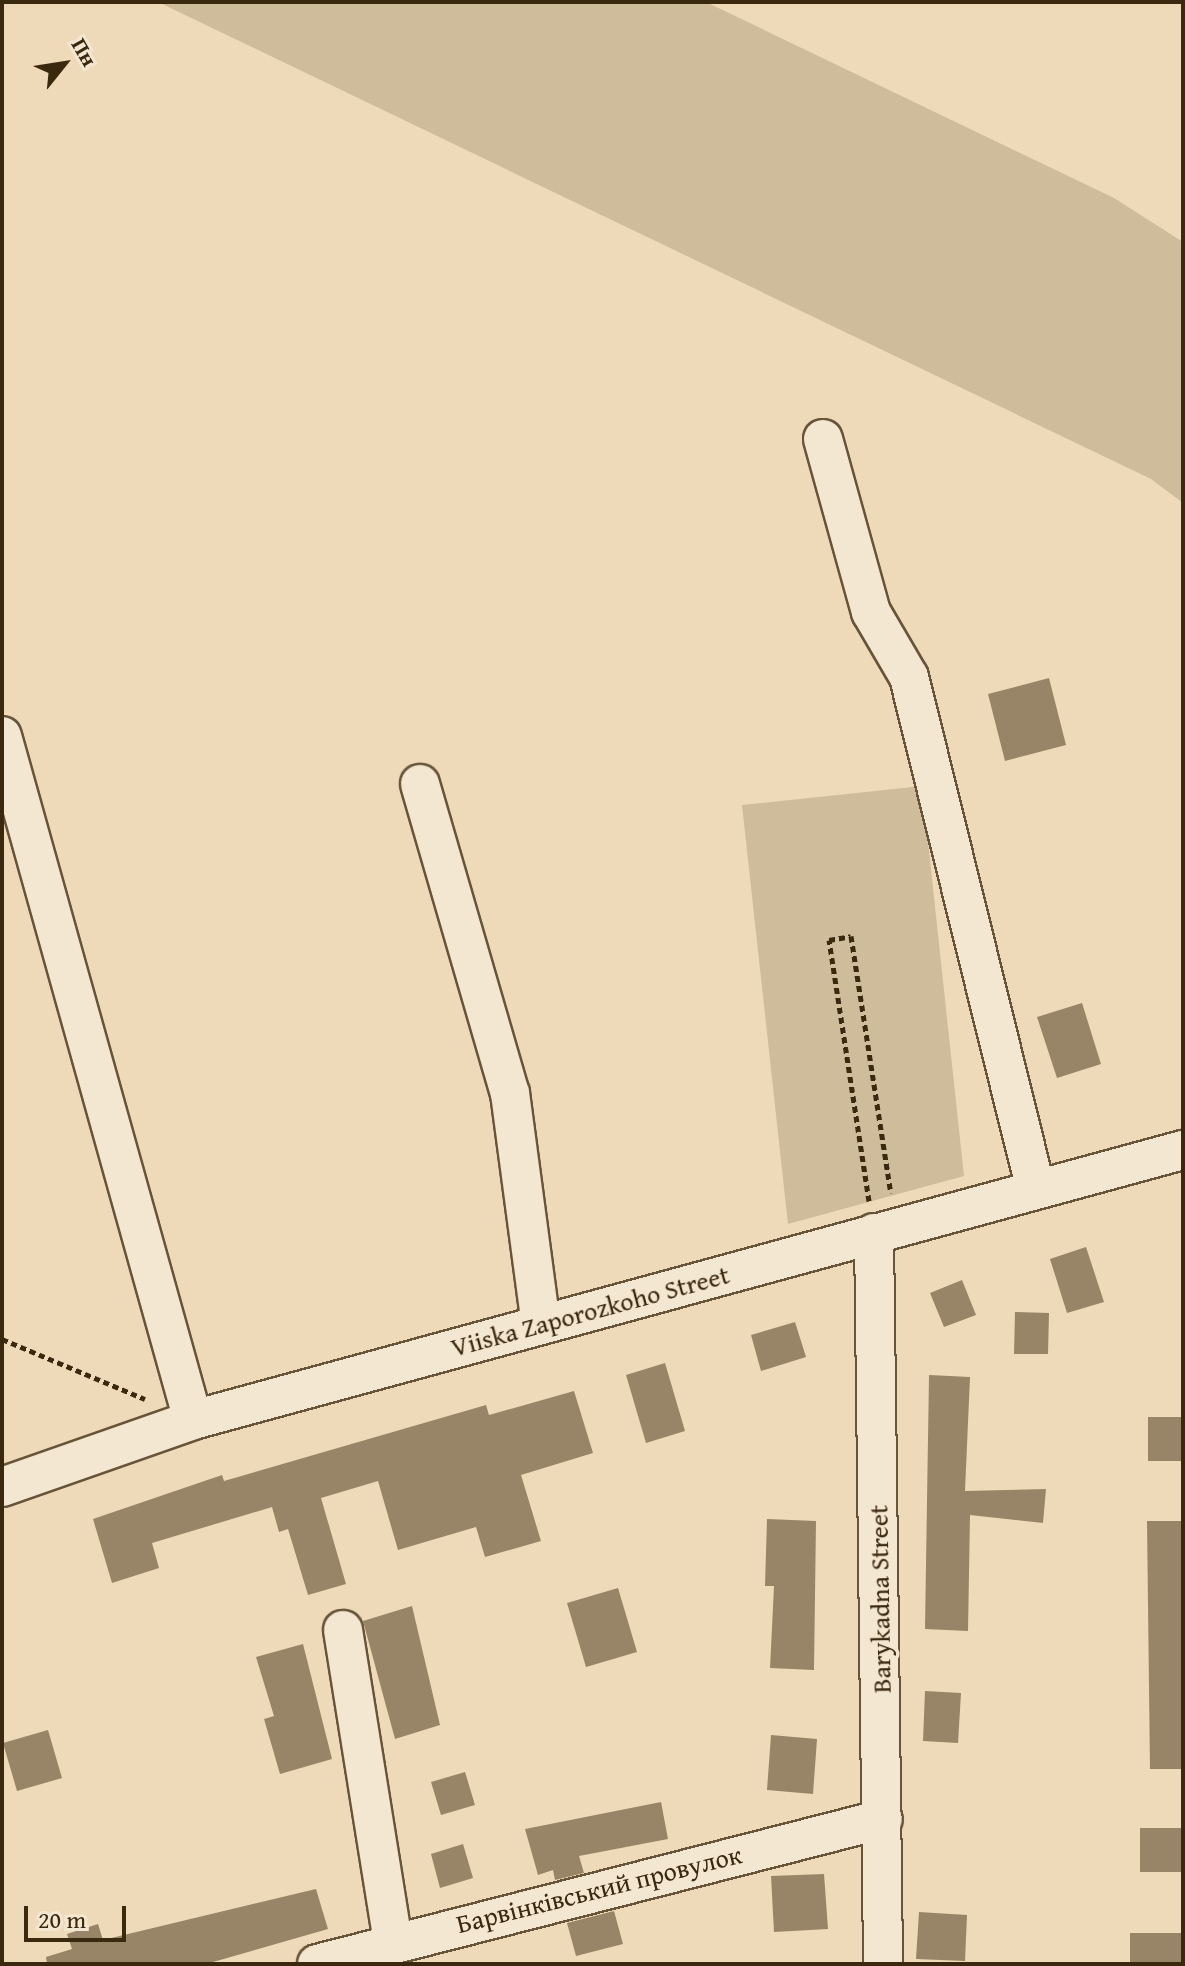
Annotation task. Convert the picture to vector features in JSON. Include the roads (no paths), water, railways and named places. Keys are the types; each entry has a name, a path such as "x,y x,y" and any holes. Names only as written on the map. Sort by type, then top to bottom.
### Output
{"street":[{"path":"823,439 871,612 909,677 1036,1190"},
{"path":"2,736 193,1420"},
{"path":"420,784 510,1093 541,1324"},
{"name":"Viiska Zaporozkoho Street","path":"2,1487 193,1420 1183,1150"},
{"name":"Barykadna Street","path":"883,1964 885,1230"},
{"path":"343,1630 393,1941"},
{"name":"Барвінківський провулок","path":"317,1964 393,1941 883,1819"}]}
